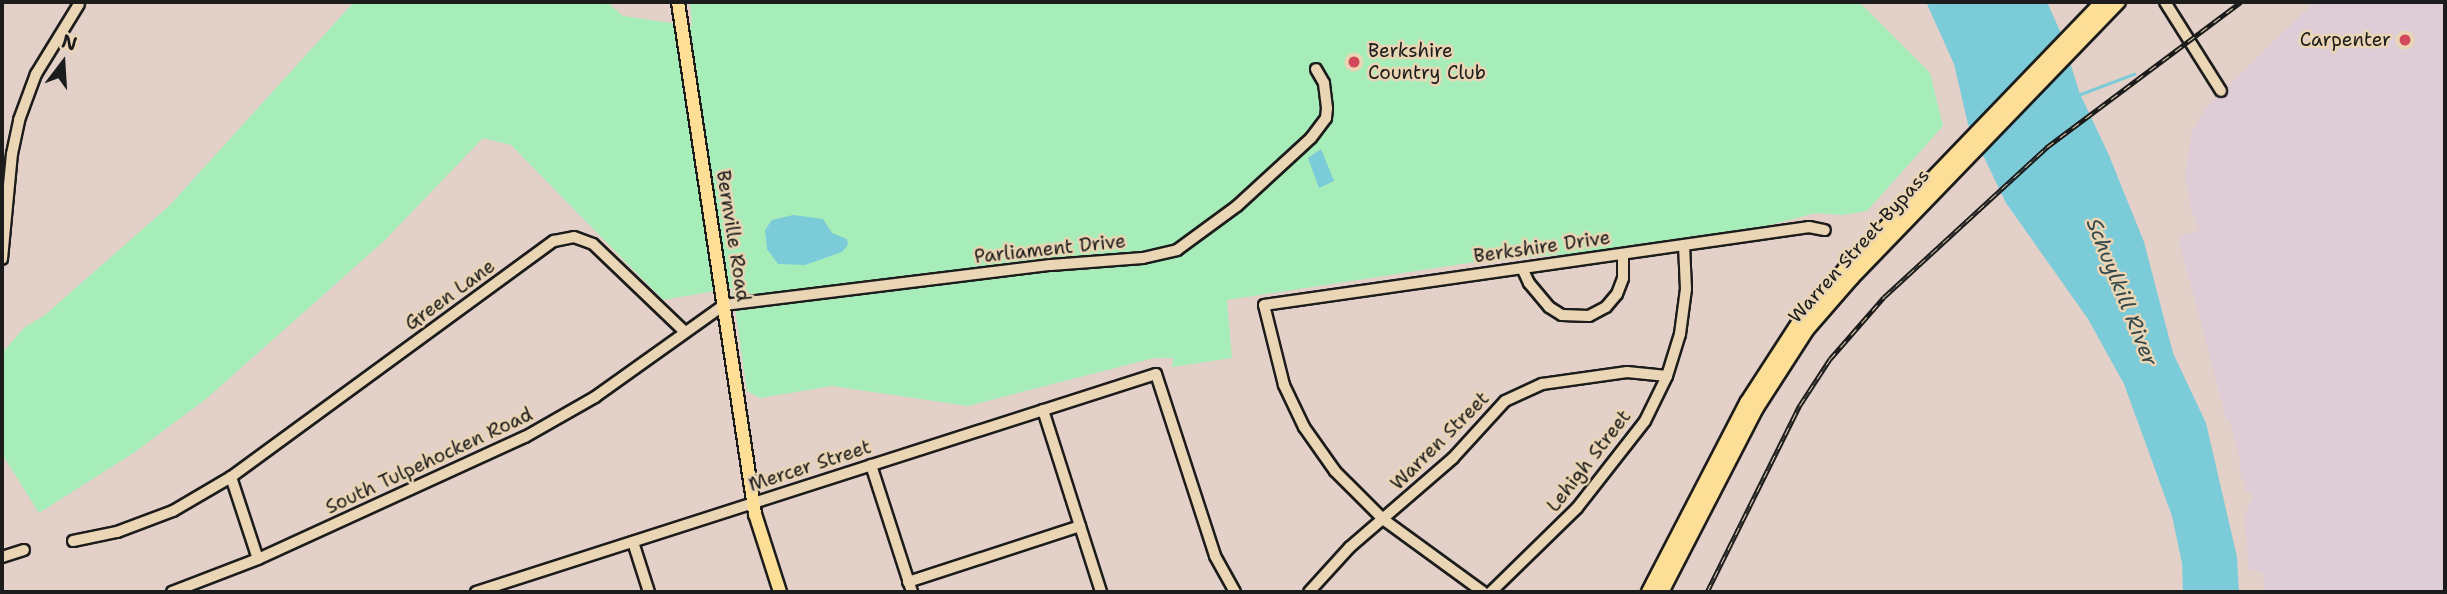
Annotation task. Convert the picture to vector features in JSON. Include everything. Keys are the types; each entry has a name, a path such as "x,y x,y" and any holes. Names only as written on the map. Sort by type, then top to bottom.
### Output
{"highway":[{"name":"Warren Street Bypass","path":"1661,592 1750,419 1792,350 1844,285 2103,2"},
{"name":"Warren Street Bypass","path":"1650,592 1747,403 1783,344 1829,287 2118,2"}],"main road":[{"name":"Bernville Road","path":"678,2 753,503 780,592"}],"street":[{"path":"2,259 12,154 22,111 42,63 79,2"},
{"path":"2165,2 2221,91"},
{"name":"Parliament Drive","path":"684,331 709,318 724,305 1051,265 1143,258 1177,250 1237,206 1311,138 1326,118 1327,108 1324,83 1316,69"},
{"name":"Berkshire Drive","path":"1383,519 1335,471 1300,418 1277,366 1264,305 1809,227 1825,230"},
{"name":"Green Lane","path":"73,541 117,532 193,501 231,477 554,241 575,237 593,244 684,331"},
{"name":"Lehigh Street","path":"1491,592 1546,541 1598,483 1645,421 1667,376 1683,318 1684,245"},
{"path":"1522,268 1529,283 1549,307 1562,315 1589,316 1606,307 1617,294 1623,278 1623,254"},
{"name":"South Tulpehocken Road","path":"172,592 258,559 526,438 595,397 684,331"},
{"name":"Warren Street","path":"1309,592 1344,553 1452,458 1505,401 1532,386 1627,372 1667,376"},
{"name":"Mercer Street","path":"476,592 1156,374 1211,544 1222,573 1235,592"},
{"path":"1043,410 1101,592"},
{"path":"871,465 910,587 1080,526"},
{"path":"231,477 258,559"},
{"path":"1383,519 1483,592"},
{"path":"632,542 649,592"},
{"path":"2,556 23,550"}],"shaded area":[{"path":"2314,2 2445,2 2445,592 2265,592 2263,574 2249,569 2244,516 2254,495 2244,490 2245,481 2241,478 2239,456 2230,421 2227,421 2178,237 2199,230 2191,209 2185,176 2192,132 2205,109"}],"green space":[{"name":"Berkshire Country Club","path":"354,2 607,2 623,16 692,26 690,2 1859,2 1930,73 1943,126 1867,211 1843,215 1816,213 1766,226 1570,254 1481,261 1227,300 1232,358 1172,367 1173,358 1154,358 968,406 832,386 760,398 747,391 732,288 663,300 511,145 483,138 384,241 206,399 135,452 39,513 2,454 2,353 25,327 45,315 169,206"}],"water":[{"name":"Schuylkill River","path":"1926,2 2047,2 2060,31 2080,94 2108,153 2144,242 2173,353 2206,423 2237,557 2239,592 2183,592 2182,563 2172,516 2124,384 2088,319 2006,203 1968,124 1954,64"},
{"path":"1321,149 1334,181 1319,188 1308,158"},
{"path":"793,215 823,219 832,233 847,239 848,245 842,252 805,265 778,264 767,249 765,230 772,220"}],"waterway":[{"path":"2078,95 2134,74"}],"railway":[{"path":"1707,592 1800,405 1830,359 1884,297 2047,147 2241,2"}],"place":[{"name":"Carpenter","path":"2405,40"},
{"name":"Berkshire Country Club","path":"1354,62"}]}
